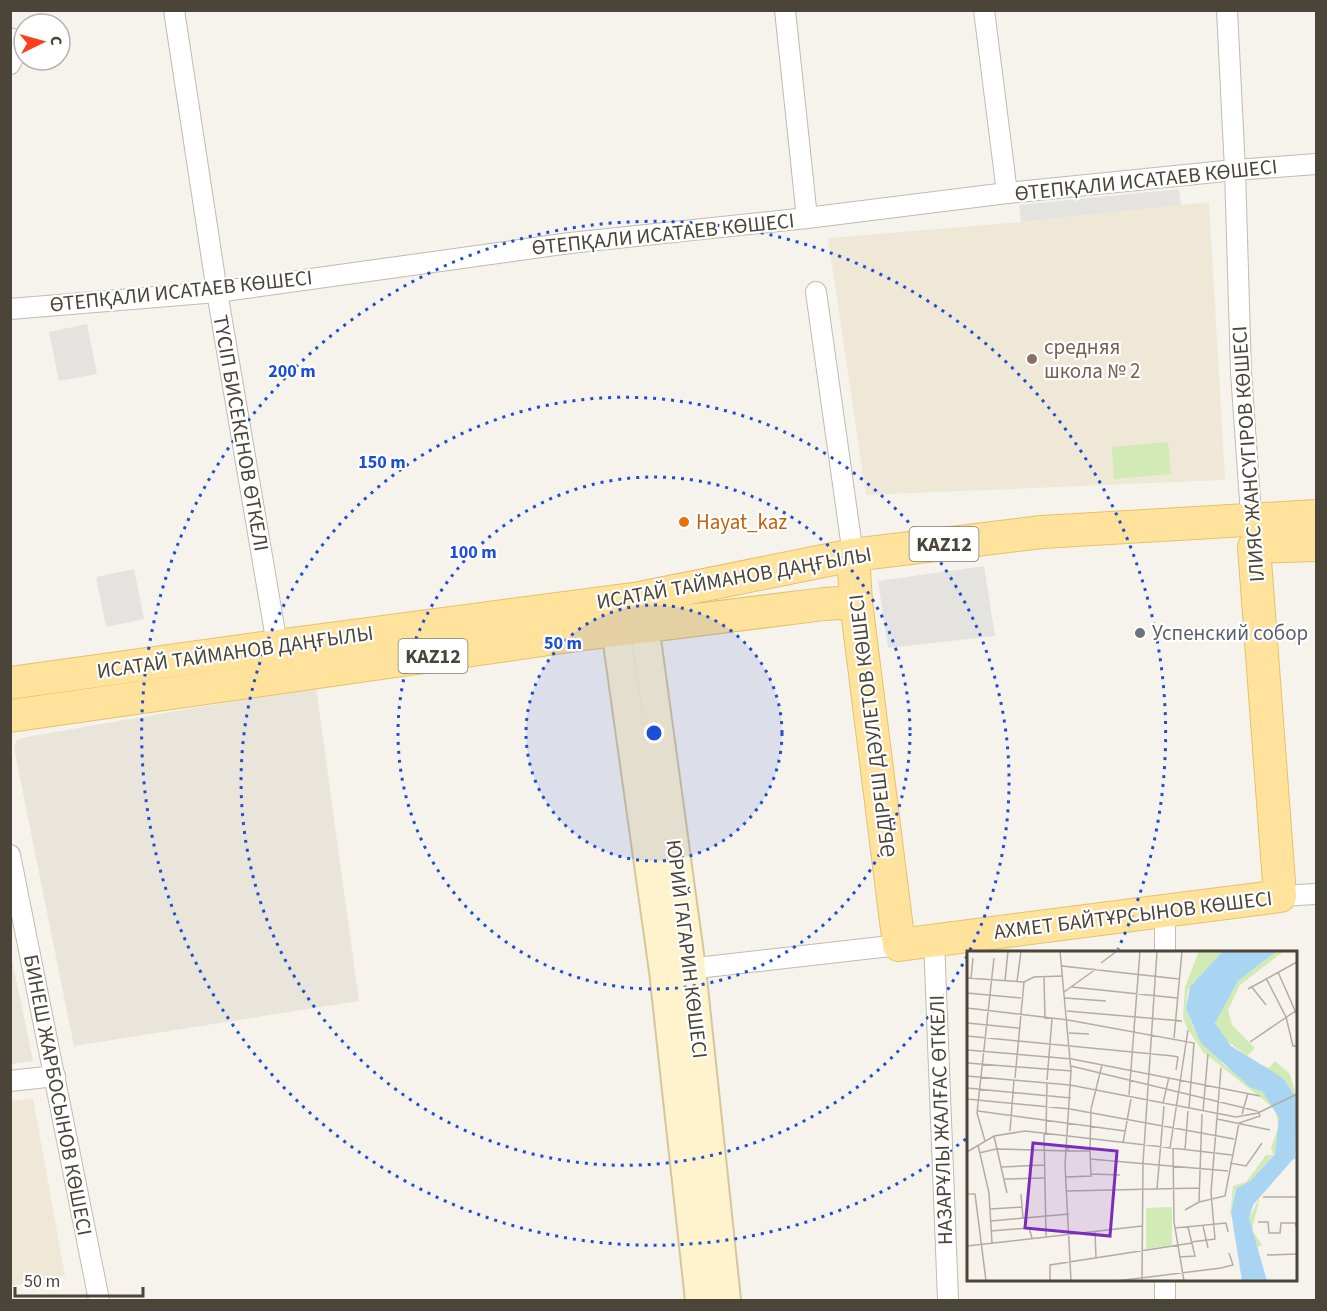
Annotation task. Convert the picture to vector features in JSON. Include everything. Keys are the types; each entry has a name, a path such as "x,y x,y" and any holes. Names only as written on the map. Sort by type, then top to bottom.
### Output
{"main road":[{"name":"ИСАТАЙ ТАЙМАНОВ ДАҢҒЫЛЫ","path":"1252,534 1317,516"},
{"name":"ИСАТАЙ ТАЙМАНОВ ДАҢҒЫЛЫ","path":"10,716 283,677 629,615 854,555 1042,532 1252,534 1317,545"},
{"name":"ІЛИЯС ЖАНСҮГІРОВ КӨШЕСІ","path":"1252,534 1280,896"},
{"name":"ӘБДІРЕШ ДӘУЛЕТОВ КӨШЕСІ","path":"854,555 856,602 899,945"},
{"name":"ИСАТАЙ ТАЙМАНОВ ДАҢҒЫЛЫ","path":"10,683 277,646 629,615 856,602"},
{"name":"АХМЕТ БАЙТҰРСЫНОВ КӨШЕСІ","path":"899,945 1280,896"}],"street":[{"name":"ТҮСІП БИСЕКЕНОВ ӨТКЕЛІ","path":"174,10 217,292 283,677"},
{"path":"785,10 807,218"},
{"path":"984,10 1007,193"},
{"name":"ІЛИЯС ЖАНСҮГІРОВ КӨШЕСІ","path":"1227,10 1235,170 1240,372 1252,534"},
{"path":"10,38 14,56 10,64"},
{"name":"ӨТЕПҚАЛИ ИСАТАЕВ КӨШЕСІ","path":"10,309 217,292 570,243 807,218 1007,193 1317,164"},
{"name":"ӘБДІРЕШ ДӘУЛЕТОВ КӨШЕСІ","path":"816,292 854,555"},
{"name":"ЮРИЙ ГАГАРИН КӨШЕСІ","path":"629,615 726,1300"},
{"name":"БИНЕШ ЖАРБОСЫНОВ КӨШЕСІ","path":"10,855 99,1300"},
{"name":"АХМЕТ БАЙТҰРСЫНОВ КӨШЕСІ","path":"1280,896 1317,894"},
{"path":"1165,910 1165,951"},
{"name":"НАЗАРҰЛЫ ЖАЛҒАС ӨТКЕЛІ","path":"934,940 948,1300"},
{"name":"АХМЕТ БАЙТҰРСЫНОВ КӨШЕСІ","path":"678,970 899,945"},
{"name":"ЮРИЙ ГАГАРИН КӨШЕСІ","path":"678,970 700,1300"},
{"path":"10,1081 55,1076"},
{"path":"1165,1281 1165,1300"}],"shaded area":[{"path":"1179,189 1181,205 1021,222 1019,205"},
{"name":"cредняя школа № 2","path":"1209,202 1225,480 866,495 828,238 1021,222"},
{"path":"87,324 97,374 59,381 49,332"},
{"path":"984,566 995,636 888,648 878,581"},
{"path":"134,569 144,619 106,627 96,577"},
{"path":"316,687 359,1001 74,1046 14,748 17,740"},
{"path":"10,950 33,1061 11,1064 10,1064"},
{"path":"33,1098 65,1276 11,1286 11,1101"}],"green space":[{"path":"1168,442 1171,474 1114,479 1112,447"}],"place":[{"name":"cредняя школа № 2","path":"1032,359"},
{"name":"Hayat_kaz","path":"684,522"},
{"name":"Успенский собор","path":"1140,633"}]}
